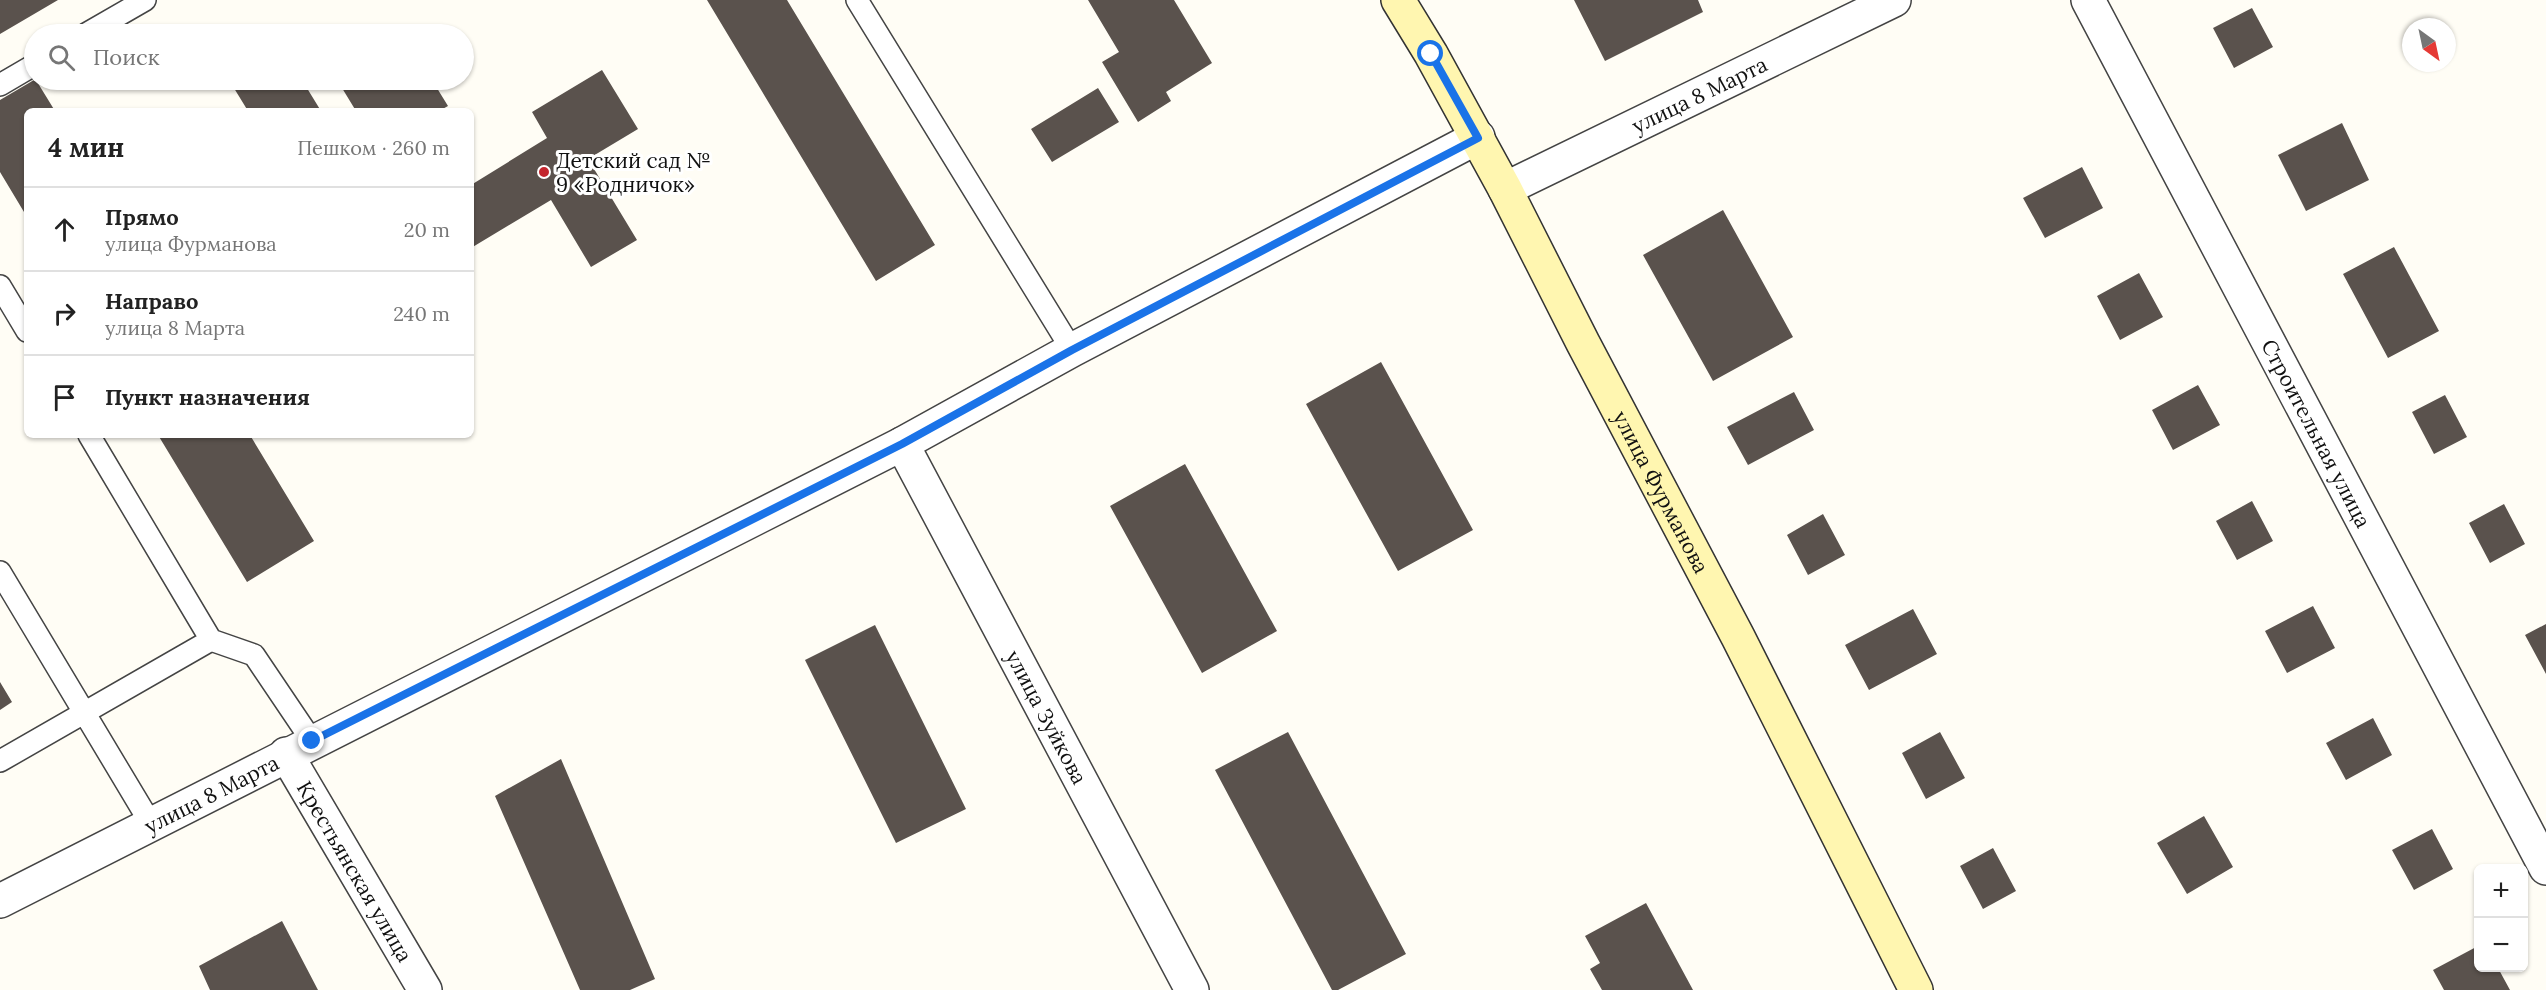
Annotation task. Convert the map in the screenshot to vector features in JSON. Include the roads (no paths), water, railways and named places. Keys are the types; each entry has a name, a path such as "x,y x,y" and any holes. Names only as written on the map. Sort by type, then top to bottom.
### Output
{"main road":[{"name":"улица Фурманова","path":"1398,0 1478,138 1582,343 1738,637 1916,990"}],"street":[{"name":"улица 8 Марта","path":"1504,189 1894,0"},
{"name":"Строительная улица","path":"2088,0 2546,868"},
{"name":"улица 8 Марта","path":"0,901 902,444 1072,350 1478,138"},
{"name":"улица Зуйкова","path":"902,444 1192,990"},
{"name":"Крестьянская улица","path":"299,748 425,990"}],"lane":[{"path":"103,24 145,0"},
{"path":"857,0 1072,350"},
{"path":"0,85 24,71"},
{"path":"0,286 24,326"},
{"path":"91,438 211,640 254,655 299,748"},
{"path":"0,572 151,824"},
{"path":"0,761 211,640"}],"place":[{"name":"Детский сад № 9 «Родничок»","path":"544,172"}]}
